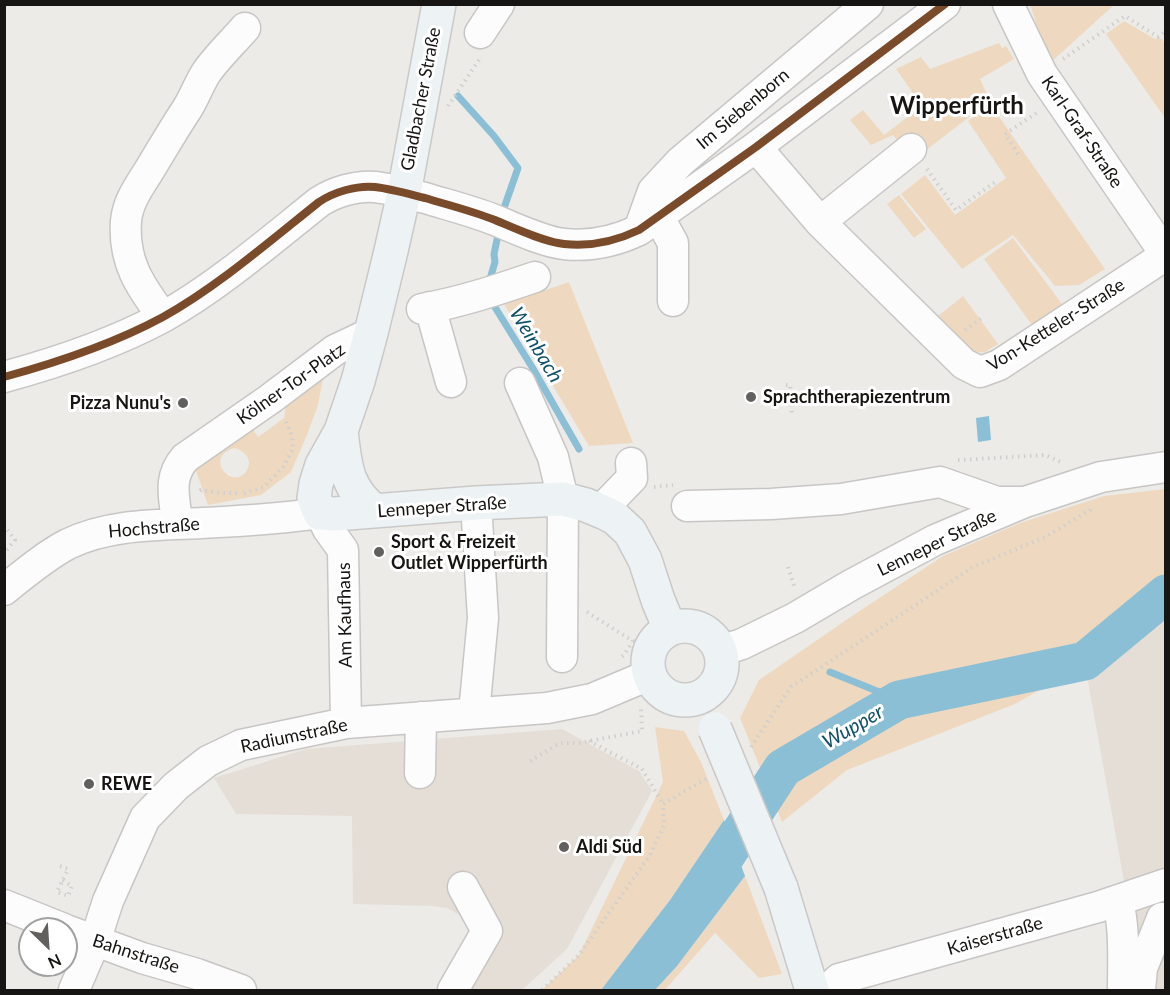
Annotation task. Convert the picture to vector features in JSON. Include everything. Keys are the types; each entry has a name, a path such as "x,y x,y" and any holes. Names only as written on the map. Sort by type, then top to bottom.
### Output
{"main road":[{"name":"Gladbacher Straße","path":"371,333 404,193 439,4"},
{"name":"Kölner-Tor-Platz","path":"320,513 314,498 316,484 322,465 341,431 371,333"},
{"name":"Kölner-Tor-Platz","path":"341,431 349,478 362,499 375,511"},
{"name":"Lenneper Straße","path":"320,513 335,514 563,499 586,505 615,518 635,539 670,628"},
{"path":"694,627 705,632 714,640 720,651 722,666 720,674 712,688 699,698 679,700 669,697 660,692 649,675 647,661 651,647 659,636 670,628 694,627"},
{"path":"699,698 715,729 781,888 812,990"}],"street":[{"name":"Im Siebenborn","path":"649,223 654,191 680,162 868,4"},
{"path":"7,367 51,364 133,332 163,317 199,295 328,196 350,190 374,187 404,193 469,211 561,244 592,244 625,237 649,223 756,147 945,4"},
{"name":"Karl-Graf-Straße","path":"1008,4 1042,74 1166,255"},
{"path":"163,317 133,271 127,243 127,210 137,188 194,96 206,72 245,28"},
{"name":"Von-Ketteler-Straße","path":"756,147 820,222 964,364 980,372 999,365 1166,255"},
{"path":"820,222 911,149"},
{"path":"649,223 672,243 673,301"},
{"path":"506,286 522,263 511,226"},
{"path":"451,382 426,308 474,297 535,277"},
{"name":"Kölner-Tor-Platz","path":"176,513 173,489 175,475 185,458 335,350 371,333"},
{"path":"520,383 553,457 563,499 562,657"},
{"path":"601,510 632,478 631,463"},
{"name":"Lenneper Straße","path":"720,651 742,644 795,618 935,540 1025,502 1101,477 1166,467"},
{"path":"687,506 842,499 940,482 997,502 1025,502"},
{"path":"474,713 483,618 476,503"},
{"name":"Hochstraße","path":"4,590 31,568 79,539 176,513 299,516 320,513"},
{"name":"Am Kaufhaus","path":"320,513 343,550 346,723"},
{"name":"Radiumstraße","path":"74,990 95,941 108,901 145,818 176,786 242,737 346,723 547,708 592,699 649,675"},
{"path":"420,772 421,717"},
{"name":"Kaiserstraße","path":"827,990 839,979 1120,910 1166,884"},
{"path":"453,990 487,931 463,888"},
{"name":"Bahnstraße","path":"4,905 34,917"},
{"path":"1123,990 1124,945 1120,910 1164,918 1142,968 1140,990"},
{"name":"Bahnstraße","path":"78,934 241,990"}],"path":[{"path":"1042,74 1125,16 1158,37 1166,30"},
{"path":"448,107 493,21"},
{"path":"1018,154 1005,135 1059,98"},
{"path":"911,149 956,210 998,180"},
{"path":"786,385 790,385 792,416"},
{"path":"176,513 201,490 246,493 264,488 278,474 293,449 292,436 274,396"},
{"path":"750,747 791,687 973,567 1045,537 1090,510 1101,477"},
{"path":"4,525 15,542 4,553"},
{"path":"788,567 797,596"},
{"path":"563,597 633,641"},
{"path":"530,761 560,743 579,743 642,731 642,714"},
{"path":"542,990 579,956 650,855 664,825 663,804 642,769 588,741"},
{"path":"663,804 708,778"},
{"path":"60,866 68,869 62,880"}],"shaded area":[{"path":"1030,4 1114,5 1049,64"},
{"path":"1124,21 1155,39 1162,39 1165,44 1165,118 1106,34"},
{"path":"999,43 1002,48 1006,46 1014,59 980,79 990,101 921,154 905,151 893,135 871,145 850,120 863,110 884,135 922,106 896,69 921,57 930,69"},
{"path":"991,105 1105,269 1079,285 1055,286 1013,235 962,269 901,194 925,175 955,215 1006,178 968,121"},
{"path":"899,195 926,229 914,238 887,204"},
{"path":"1013,238 1062,304 1032,325 984,259"},
{"path":"569,282 633,443 589,446 504,304"},
{"path":"963,296 998,344 985,352 972,353 938,316"},
{"path":"324,373 318,405 291,472 261,495 208,505 195,468 251,426 258,437 284,418 286,405","holes":["235,448 247,456 249,466 241,476 235,477 223,471 221,458 225,452"]},
{"path":"1165,489 1165,619 1015,704 847,770 782,822 740,718 759,680 943,556 1020,523 1104,496"},
{"path":"1165,619 1165,990 1131,990 1134,937 1085,665"},
{"path":"655,727 684,731 701,762 724,820 670,900 601,990 542,990 579,955 663,782"},
{"path":"562,729 639,771 652,791 567,949 522,990 453,990 487,931 447,908 353,904 352,816 236,814 214,778 306,749"},
{"path":"745,876 782,974 759,978 715,933 665,990 655,990 677,966"}],"water":[{"path":"989,416 991,440 978,442 976,418"},
{"path":"724,820 745,876 677,966 655,990 601,990 670,900"}],"waterway":[{"name":"Weinbach","path":"458,96 494,136 518,168 502,217"},
{"name":"Weinbach","path":"491,284 499,230"},
{"name":"Weinbach","path":"492,298 493,304 579,449"},
{"name":"Wupper","path":"703,890 783,768 899,700 1085,661 1166,594"},
{"name":"Weinbach","path":"830,672 899,700"}],"transit line":[{"path":"4,377 85,352 163,317 223,278 319,202 353,188 375,187 425,198 478,214 556,243 594,244 630,234 639,230 756,147 945,4"}],"place":[{"name":"Sprachtherapiezentrum","path":"751,397"},
{"name":"Pizza Nunu's","path":"183,403"},
{"name":"Sport & Freizeit Outlet Wipperfürth","path":"379,552"},
{"name":"REWE","path":"89,784"},
{"name":"Aldi Süd","path":"564,847"}],"district":[{"name":"Wipperfürth","path":"957,106"}]}
